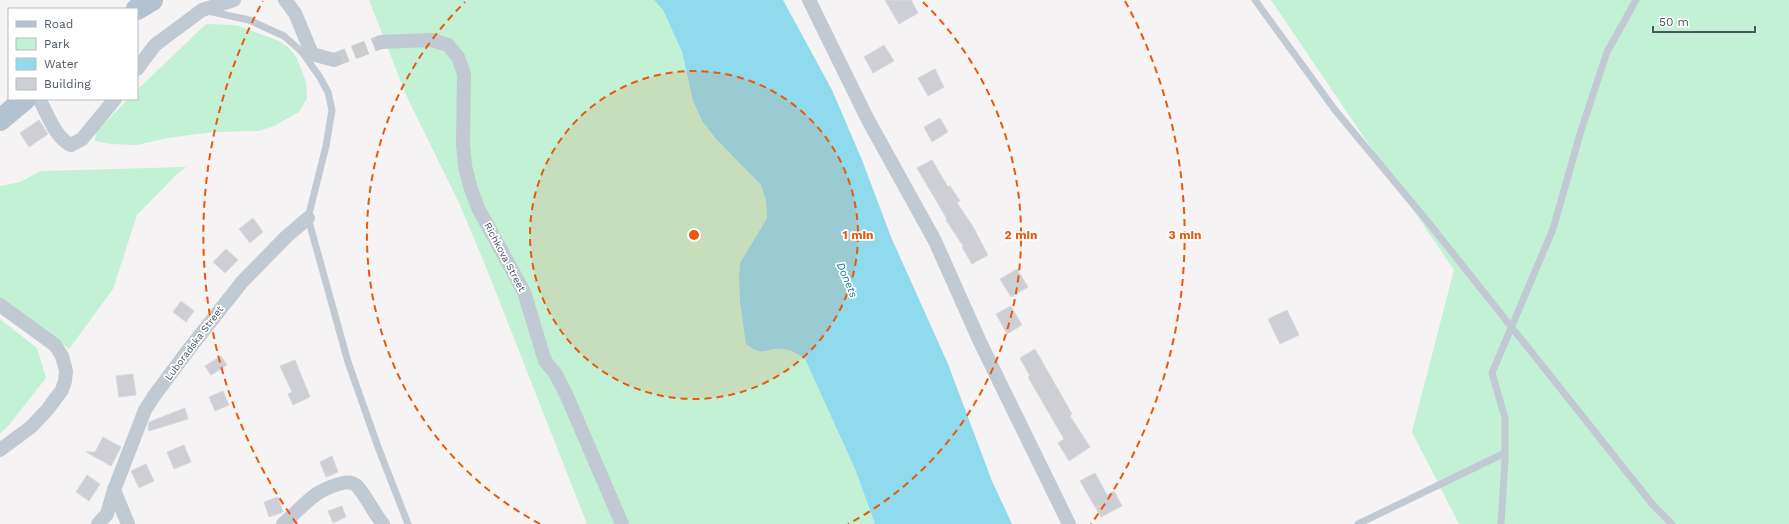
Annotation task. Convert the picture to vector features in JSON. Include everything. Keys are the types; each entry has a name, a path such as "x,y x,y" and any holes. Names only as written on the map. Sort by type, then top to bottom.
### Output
{"main road":[{"path":"138,8 152,0"},
{"path":"0,120 24,100"}],"street":[{"path":"138,68 155,45 202,10 234,0"},
{"path":"285,0 295,13 312,54 334,60"},
{"path":"809,0 868,120 935,241 980,342 1069,524"},
{"name":"Richkova Street","path":"382,42 432,40 448,45 458,57 464,74 463,144 465,166 470,186 478,208 524,292 545,360 555,373 566,394 622,524"},
{"path":"40,100 59,136 64,142 71,145 82,139 114,100"},
{"name":"Luboradska Street","path":"98,524 107,514 114,490 145,410 154,396 242,282 286,237 308,218"},
{"path":"0,305 55,345 62,356 66,371 62,390 47,410 31,427 0,450"},
{"path":"283,524 317,492 334,485 349,482 356,485 383,524"},
{"path":"114,490 128,524"}],"lane":[{"path":"1255,0 1335,110 1511,326 1653,505 1672,524"},
{"path":"1501,524 1505,453 1505,418 1492,374 1553,229 1580,134 1607,52 1636,0"},
{"path":"202,10 249,20 284,36 302,52 328,92 332,110 330,125 308,218 348,362 378,447 408,524"},
{"path":"1358,524 1505,453"}],"green space":[{"path":"369,0 654,0 663,10 682,52 693,101 702,121 716,139 761,185 766,201 767,218 740,263 739,277 746,344 761,352 772,349 789,350 805,359 855,469 875,524 587,524 486,267 460,205 406,95"},
{"path":"1271,0 1789,0 1789,524 1459,524 1412,432 1454,270"},
{"path":"206,24 236,25 279,41 289,48 297,58 306,82 307,98 299,112 274,126 259,131 214,132 167,138 137,145 111,144 95,141 96,132 127,100 138,100 138,89"},
{"path":"186,167 175,176 137,215 113,289 69,349 0,298 0,186 20,182 41,171"},
{"path":"0,319 37,348 46,378 0,434"}],"water":[{"name":"Donets","path":"654,0 783,0 832,90 862,160 891,237 948,364 992,481 1012,524 875,524 855,469 805,359 789,350 772,349 761,352 746,344 740,301 740,263 767,218 766,201 761,185 716,139 702,121 693,101 682,52 663,10"}],"building":[{"path":"885,0 911,0 918,13 899,24"},
{"path":"884,45 894,61 873,73 864,57"},
{"path":"935,69 944,87 928,96 918,78"},
{"path":"940,118 948,132 932,142 924,127"},
{"path":"39,120 48,134 29,147 20,133"},
{"path":"932,160 948,187 950,186 960,201 957,203 972,225 988,255 972,264 917,168"},
{"path":"253,218 263,232 250,243 239,229"},
{"path":"226,249 238,260 225,273 213,262"},
{"path":"1017,269 1028,287 1011,297 1000,279"},
{"path":"181,301 194,311 186,322 173,312"},
{"path":"1011,306 1022,325 1007,334 996,314"},
{"path":"1287,310 1299,335 1280,344 1268,319"},
{"path":"1035,349 1072,414 1070,416 1090,447 1069,461 1058,443 1064,439 1028,377 1030,376 1020,358"},
{"path":"221,356 227,365 211,375 205,366"},
{"path":"295,360 310,397 293,405 288,394 292,392 280,366"},
{"path":"133,374 136,395 119,397 116,376"},
{"path":"223,391 229,405 215,411 209,397"},
{"path":"185,408 188,419 149,431 149,422"},
{"path":"103,437 121,447 111,466 86,452 95,452"},
{"path":"184,445 191,462 174,469 167,452"},
{"path":"332,456 338,472 326,477 320,462"},
{"path":"146,464 154,481 139,488 131,471"},
{"path":"1095,473 1107,495 1114,491 1122,506 1101,517 1080,481"},
{"path":"87,475 100,484 89,501 76,492"},
{"path":"278,497 283,512 269,517 264,502"},
{"path":"342,506 346,517 333,523 328,511"}],"tunnel":[{"path":"334,60 381,42"}]}
